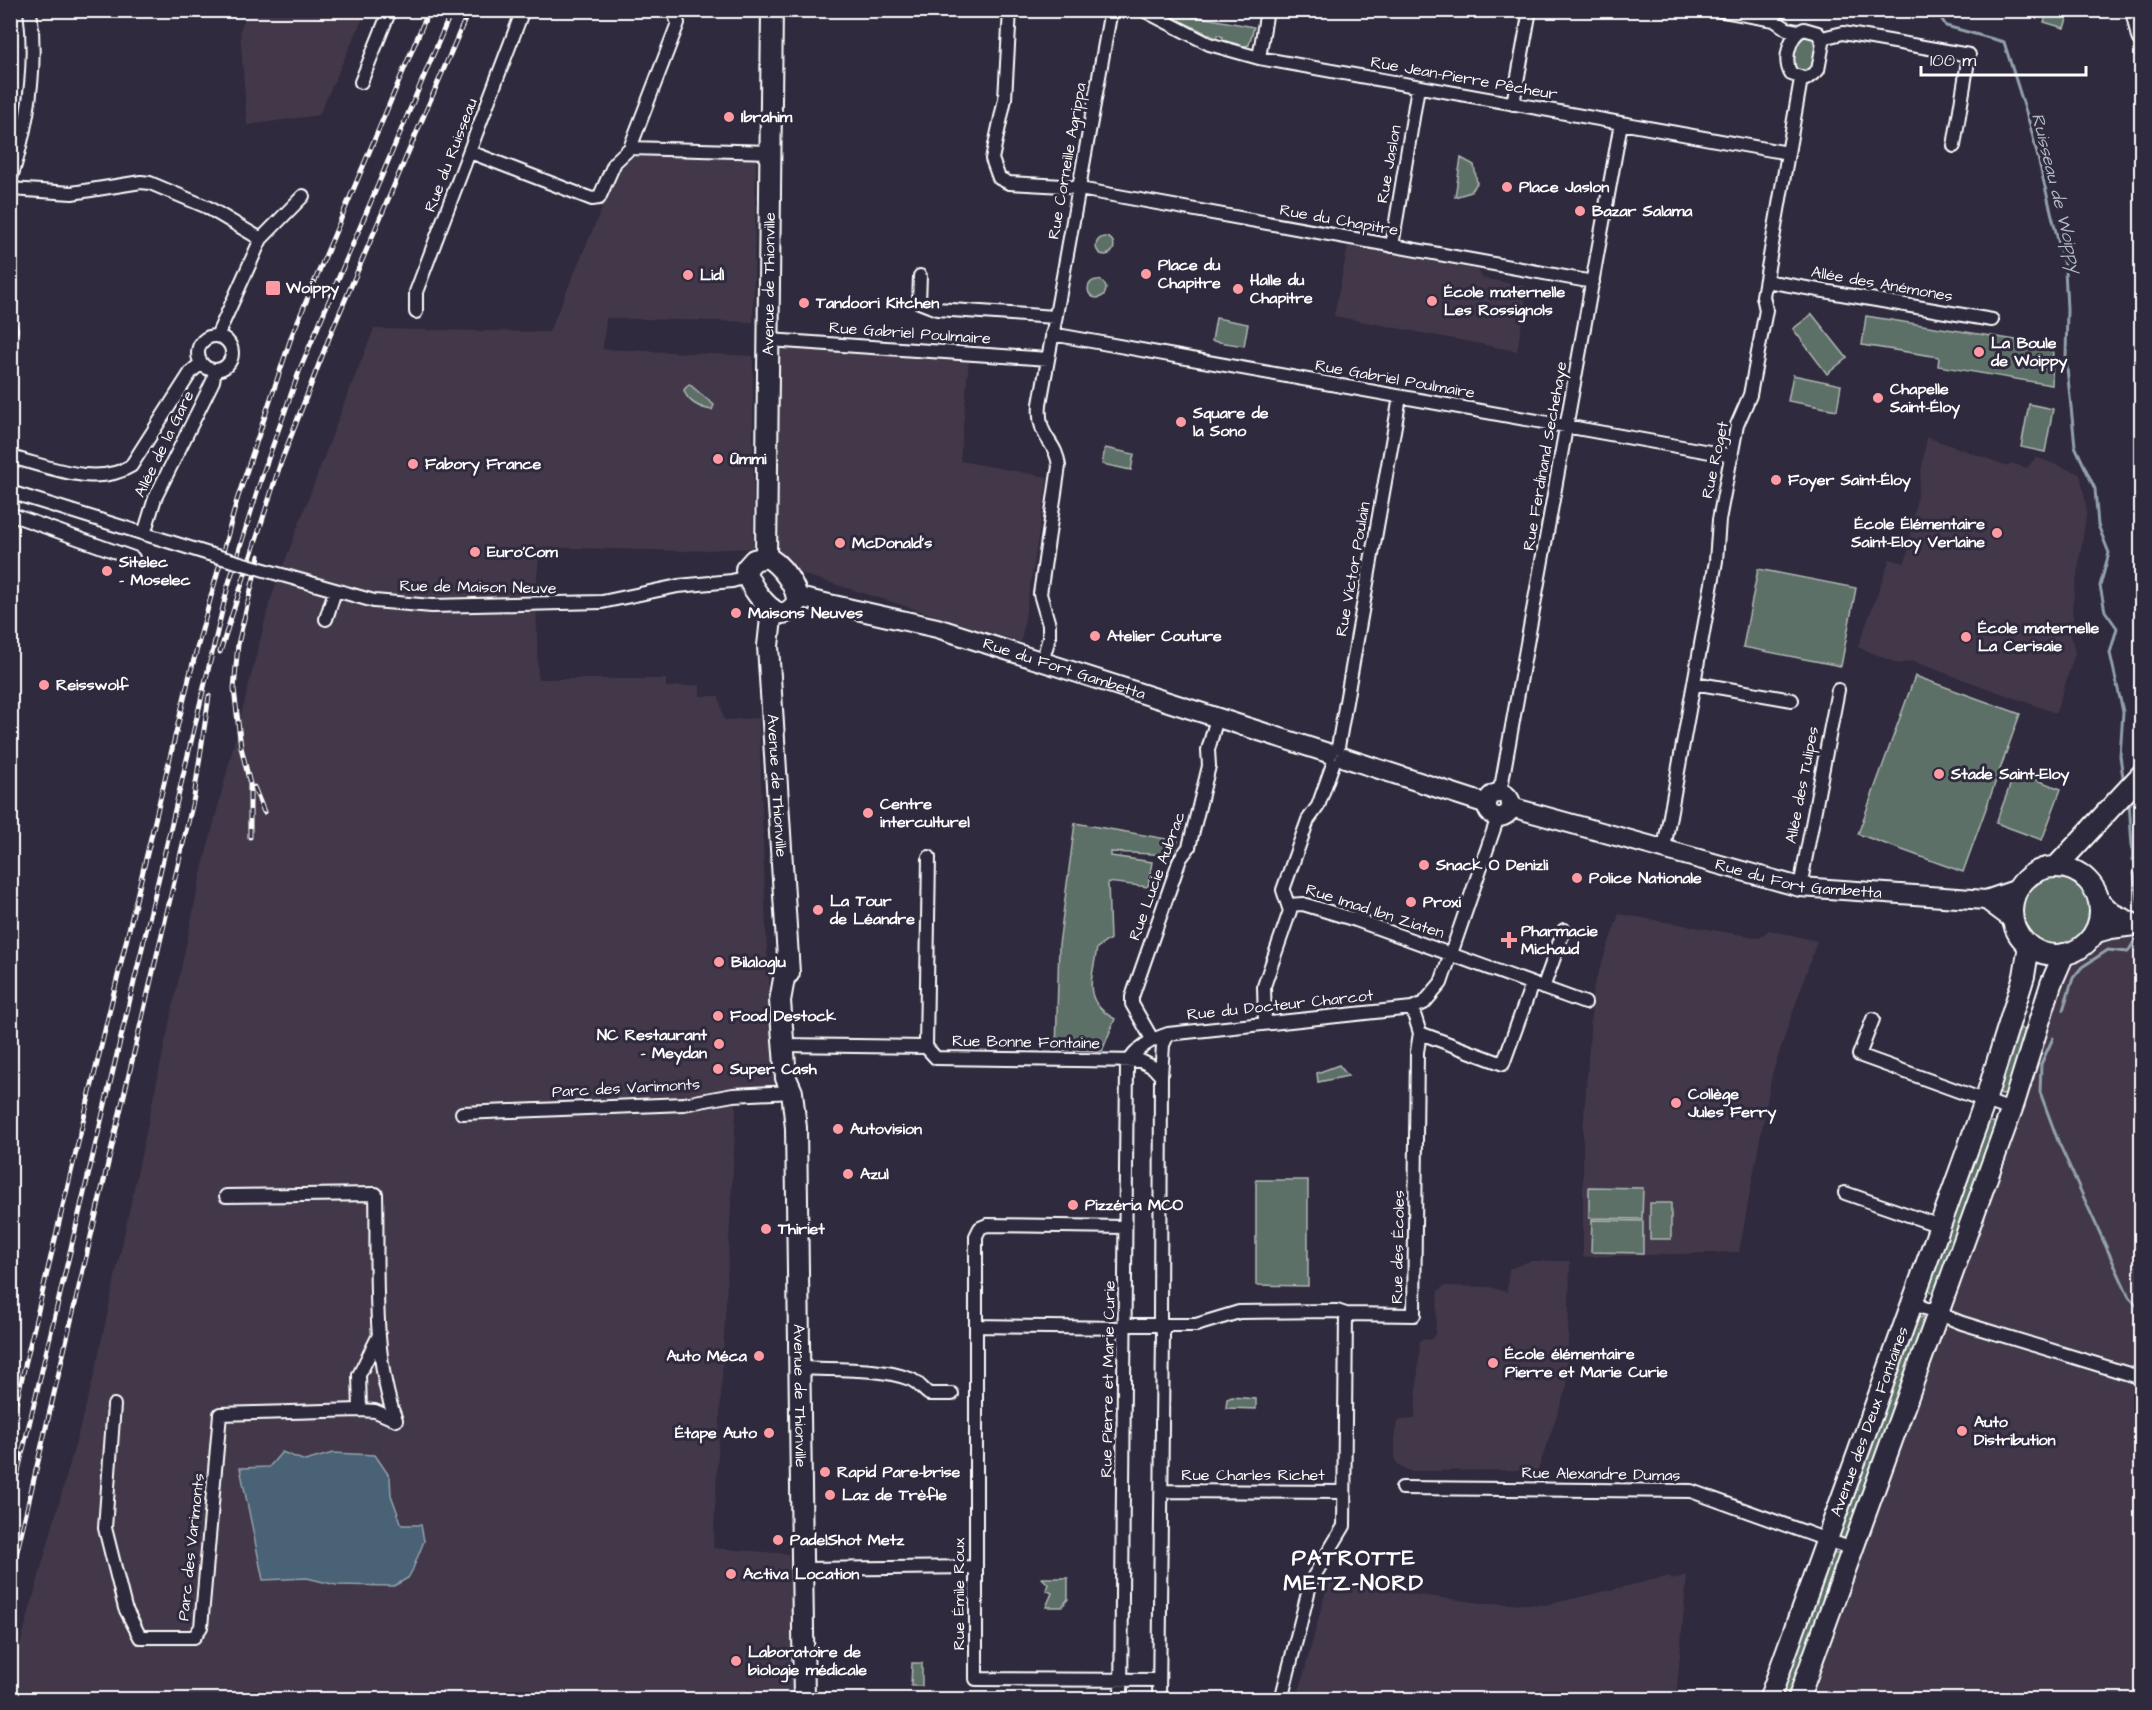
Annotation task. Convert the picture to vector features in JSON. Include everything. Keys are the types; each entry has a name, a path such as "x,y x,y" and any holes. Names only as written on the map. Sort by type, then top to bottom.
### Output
{"main road":[{"name":"Avenue de Thionville","path":"766,557 772,10"},
{"path":"2136,10 2142,37"},
{"path":"766,557 773,560 798,597 790,611 780,613 772,609 746,577 746,568 754,560 766,557"},
{"name":"Avenue de Thionville","path":"772,609 768,646 787,962 780,1001 789,1045 786,1078 792,1092 796,1128 804,1700"},
{"path":"2056,867 2138,778"},
{"path":"2085,878 2084,859 2088,833"},
{"path":"2056,867 2077,872 2085,878 2098,899 2099,917 2093,934 2081,947 2064,954 2041,952 2029,946 2019,934 2013,920 2014,899 2018,889 2034,873 2056,867"},
{"name":"Avenue des Deux Fontaines","path":"1769,1700 1985,1101 2024,976 2029,946"},
{"name":"Avenue des Deux Fontaines","path":"1798,1700 2011,1110 2051,984 2064,954"}],"street":[{"path":"10,181 21,147 29,106 32,42 30,10"},
{"path":"361,82 390,10"},
{"name":"Rue du Ruisseau","path":"416,312 416,292 524,10"},
{"name":"Rue du Chapitre","path":"1010,10 1005,99 992,159 999,178 1010,183 1064,186 1593,282"},
{"name":"Rue Corneille Agrippa","path":"1042,662 1049,638 1040,594 1059,466 1058,457 1042,433 1039,419 1052,334 1111,10"},
{"name":"Rue Jean-Pierre Pêcheur","path":"1143,10 1209,44 1259,58 1788,153"},
{"path":"1259,58 1267,10"},
{"path":"1513,104 1530,10"},
{"path":"1718,10 1774,20 1787,29 1798,31 1811,29 1822,38 1818,70 1811,77 1801,79 1791,74 1787,64 1792,39 1798,31"},
{"path":"470,152 592,199 599,198 615,162 630,148 678,23 674,13"},
{"path":"1822,38 1843,33 1969,56 1954,146"},
{"name":"Rue Roget","path":"1664,849 1731,456 1737,425 1750,395 1766,310 1763,296 1801,79"},
{"name":"Rue Jaslon","path":"1392,246 1418,87"},
{"name":"Rue Ferdinand Sechehaye","path":"1412,1008 1424,1003 1441,983 1498,806 1621,123"},
{"path":"630,148 771,152"},
{"path":"10,189 72,193 146,182 207,207 261,239"},
{"path":"217,336 261,239 303,196"},
{"path":"920,276 919,302 937,309 1055,317"},
{"name":"Allée des Anémones","path":"1766,281 1992,320"},
{"name":"Rue Gabriel Poulmaire","path":"1052,334 1731,456"},
{"path":"217,336 229,343 232,354 225,366 215,370 201,363 198,353 201,343 209,337 217,336"},
{"name":"Rue Gabriel Poulmaire","path":"769,340 1048,359"},
{"path":"10,457 88,476 106,477 119,473 131,466 190,372 201,363"},
{"name":"Allée de la Gare","path":"144,534 155,498 213,381 215,370"},
{"name":"Rue Victor Poulain","path":"1265,1023 1264,986 1288,919 1288,905 1283,890 1334,761 1400,397"},
{"name":"Rue de Maison Neuve","path":"10,492 335,591 404,605 572,605 602,602 678,586 732,581 746,577"},
{"path":"10,514 133,558"},
{"path":"326,619 335,591"},
{"name":"Rue du Fort Gambetta","path":"798,597 937,628 1216,718 1334,761 1800,887 1986,900 2018,889"},
{"path":"1694,683 1792,700"},
{"name":"Allée des Tulipes","path":"1800,887 1838,690"},
{"name":"Rue Lucie Aubrac","path":"1152,1040 1132,1004 1132,997 1180,859 1189,846 1209,766 1208,750 1216,718"},
{"path":"789,1045 926,1047 929,857"},
{"path":"2098,899 2114,913 2139,925"},
{"path":"1986,900 2013,920"},
{"name":"Rue Imad Ibn Ziaten","path":"1288,905 1303,904 1451,953 1585,1003"},
{"path":"2093,934 2139,925"},
{"path":"1420,1033 1503,1064 1564,930"},
{"name":"Rue du Docteur Charcot","path":"1152,1040 1168,1034 1412,1008"},
{"name":"Rue des Écoles","path":"1346,1314 1414,1315 1417,1052 1420,1033 1412,1008"},
{"path":"1873,1019 1859,1055 2011,1110"},
{"path":"1159,1700 1162,1491 1161,1076 1163,1045 1168,1034"},
{"path":"1130,1060 1152,1040"},
{"name":"Rue Bonne Fontaine","path":"926,1047 936,1058 1130,1060"},
{"path":"1130,1060 1142,1061 1153,1067 1161,1076"},
{"name":"Rue Pierre et Marie Curie","path":"1121,1700 1125,1072 1130,1060"},
{"name":"Parc des Varimonts","path":"462,1113 684,1104 733,1095 792,1092"},
{"path":"1845,1193 1941,1226"},
{"name":"Parc des Varimonts","path":"114,1405 105,1528 125,1608 140,1637 194,1637 201,1627 220,1414 360,1410 375,1411 396,1420 388,1401 380,1333 376,1194 226,1196"},
{"name":"Rue Émile Roux","path":"1125,1227 987,1225 980,1228 976,1236 976,1679 1159,1680"},
{"path":"1912,1303 2142,1378"},
{"path":"976,1326 1162,1326 1205,1324 1239,1312 1337,1311 1346,1314 1344,1526 1311,1581 1281,1700"},
{"name":"Parc des Varimonts","path":"360,1410 359,1375 373,1353 380,1333"},
{"path":"800,1368 845,1370 899,1377 917,1382 929,1394 952,1394"},
{"name":"Rue Alexandre Dumas","path":"1402,1488 1691,1491 1827,1541"},
{"name":"Rue Charles Richet","path":"1162,1491 1344,1492"},
{"path":"1827,1541 1852,1549"},
{"path":"802,1569 976,1567"}],"shaded area":[{"path":"248,11 366,11 319,115 247,125 240,30"},
{"path":"624,157 756,157 753,322 606,318 603,349 753,356 753,548 683,551 540,547 536,587 538,679 666,679 666,687 700,685 700,696 719,696 724,720 759,718 766,931 775,1082 771,1088 737,1090 713,1548 789,1554 793,1613 793,1699 11,1700 11,1678 94,1376 202,870 270,601 345,401 374,329 549,332"},
{"name":"École maternelle Les Rossignols","path":"1348,246 1478,270 1482,278 1528,287 1517,351 1334,316"},
{"path":"776,344 969,359 960,461 1048,477 1021,642 792,571 776,546"},
{"path":"1927,437 2008,466 2010,463 2027,468 2036,457 2080,474 2087,510 2072,608 2073,619 2069,627 2075,653 2056,713 1912,661 1899,664 1858,647 1890,559 1904,563 1907,556"},
{"name":"Collège Jules Ferry","path":"1619,914 1759,938 1769,930 1817,941 1772,1074 1739,1252 1583,1257 1583,1132 1593,988"},
{"path":"2141,925 2141,1699 1798,1700 2064,954 2081,947 2093,934"},
{"name":"École élémentaire Pierre et Marie Curie","path":"1530,1261 1570,1261 1567,1386 1538,1470 1410,1471 1400,1467 1395,1460 1395,1431 1397,1423 1401,1420 1415,1419 1420,1340 1432,1339 1435,1334 1438,1291 1444,1286 1490,1287 1507,1292 1509,1269"},
{"path":"1687,1575 1676,1699 1297,1699 1328,1583 1482,1603 1546,1605 1670,1576 1671,1580"}],"green space":[{"path":"1168,11 1254,27 1249,45 1240,47 1222,40 1223,37 1218,35 1216,38 1162,12"},
{"path":"2048,11 2070,11 2064,28 2044,22"},
{"path":"1805,32 1819,40 1814,69 1806,76 1792,67 1796,40"},
{"path":"1461,158 1474,165 1477,183 1471,192 1455,197"},
{"path":"1105,237 1111,240 1114,246 1111,252 1105,255 1099,252 1096,246 1099,240"},
{"path":"1097,280 1105,285 1106,289 1101,297 1097,298 1089,293 1088,289 1093,281"},
{"path":"1812,314 1847,358 1827,374 1793,329"},
{"name":"La Boule de Woippy","path":"1866,316 2053,346 2052,385 1938,366 1939,357 1862,345"},
{"path":"1216,318 1248,324 1244,346 1212,341"},
{"path":"1793,375 1841,385 1837,410 1788,401"},
{"path":"689,384 714,405 712,410 699,406 688,398 684,390"},
{"path":"2029,404 2053,409 2045,452 2021,447"},
{"path":"1105,448 1134,454 1131,470 1102,464"},
{"path":"1758,569 1856,588 1841,666 1743,647"},
{"name":"Stade Saint-Eloy","path":"1915,676 2020,714 1963,872 1858,834"},
{"path":"2015,772 2061,789 2042,840 1996,823"},
{"path":"1075,823 1178,841 1172,855 1111,852 1111,856 1152,862 1148,887 1108,882 1110,939 1097,948 1091,989 1097,1005 1115,1019 1102,1051 1056,1050 1059,945"},
{"path":"2055,875 2069,878 2081,886 2089,898 2092,912 2089,926 2081,938 2069,946 2055,949 2041,946 2029,938 2021,926 2018,912 2021,898 2029,886 2041,878"},
{"path":"2017,1027 2030,1032 2009,1094 2001,1095 1997,1089"},
{"path":"1339,1065 1348,1076 1318,1082 1317,1073"},
{"path":"1988,1121 1998,1126 1937,1295 1934,1295 1928,1288"},
{"path":"1256,1180 1308,1180 1308,1286 1256,1285"},
{"path":"1589,1187 1643,1188 1642,1219 1589,1218"},
{"path":"1650,1203 1671,1203 1671,1239 1650,1239"},
{"path":"1592,1220 1643,1221 1643,1253 1591,1252"},
{"path":"1922,1317 1927,1320 1847,1541 1835,1536 1913,1320"},
{"path":"1232,1397 1256,1399 1256,1409 1226,1408 1227,1399"},
{"path":"1830,1552 1841,1555 1792,1699 1774,1700"},
{"path":"1042,1578 1068,1578 1068,1599 1062,1607 1046,1607 1052,1593 1046,1590 1048,1584"},
{"path":"912,1663 922,1663 922,1686 911,1686"}],"water":[{"path":"282,1452 305,1461 333,1453 375,1455 390,1477 391,1495 402,1525 421,1525 424,1541 408,1578 394,1586 336,1585 307,1578 263,1580 240,1468 269,1467"}],"waterway":[{"name":"Ruisseau de Woippy","path":"1936,10 1946,26 2004,42 2030,125 2065,269 2066,358 2075,446 2095,489 2098,525 2109,553 2100,586 2105,611 2117,628 2110,653 2123,712 2120,756 2123,777"},
{"name":"Ruisseau de Woippy","path":"2129,801 2133,860"},
{"name":"Ruisseau de Woippy","path":"2134,873 2139,905"},
{"name":"Ruisseau de Woippy","path":"2063,1010 2073,978 2082,967 2108,950 2128,952 2135,940"},
{"name":"Ruisseau de Woippy","path":"2053,1038 2041,1064 2040,1092 2058,1141 2129,1297 2142,1311"}],"railway":[{"path":"10,1428 189,678 237,500 292,335 429,10"},
{"path":"10,1505 228,586 263,473 300,369 452,10"},
{"path":"220,652 281,462 331,333 469,10"},
{"path":"250,837 250,784 241,747 234,689 238,644 259,556"},
{"path":"10,1581 194,797 209,696"},
{"path":"254,787 264,812"}],"place":[{"name":"Ibrahim","path":"729,117"},
{"name":"Place Jaslon","path":"1507,187"},
{"name":"Bazar Salama","path":"1580,211"},
{"name":"Place du Chapitre","path":"1146,274"},
{"name":"Lidl","path":"688,275"},
{"name":"Woippy","path":"273,288"},
{"name":"Halle du Chapitre","path":"1238,289"},
{"name":"École maternelle Les Rossignols","path":"1432,301"},
{"name":"Tandoori Kitchen","path":"804,303"},
{"name":"La Boule de Woippy","path":"1979,352"},
{"name":"Chapelle Saint-Éloy","path":"1878,398"},
{"name":"Square de la Sono","path":"1181,422"},
{"name":"Ūmmi","path":"718,459"},
{"name":"Fabory France","path":"413,464"},
{"name":"Foyer Saint-Éloy","path":"1776,480"},
{"name":"École Élémentaire Saint-Eloy Verlaine","path":"1997,533"},
{"name":"McDonald's","path":"840,543"},
{"name":"Euro'Com","path":"475,552"},
{"name":"Sitelec - Moselec","path":"107,571"},
{"name":"Maisons Neuves","path":"736,613"},
{"name":"Atelier Couture","path":"1095,636"},
{"name":"École maternelle La Cerisaie","path":"1966,637"},
{"name":"Reisswolf","path":"44,685"},
{"name":"Stade Saint-Eloy","path":"1939,774"},
{"name":"Centre interculturel","path":"868,813"},
{"name":"Snack O Denizli","path":"1424,865"},
{"name":"Police Nationale","path":"1577,878"},
{"name":"Proxi","path":"1411,902"},
{"name":"La Tour de Léandre","path":"818,910"},
{"name":"Pharmacie Michaud","path":"1509,940"},
{"name":"Bilaloglu","path":"719,962"},
{"name":"Food Destock","path":"718,1016"},
{"name":"NC Restaurant - Meydan","path":"719,1044"},
{"name":"Super Cash","path":"718,1069"},
{"name":"Collège Jules Ferry","path":"1676,1103"},
{"name":"Autovision","path":"838,1129"},
{"name":"Azul","path":"848,1174"},
{"name":"Pizzéria MCO","path":"1073,1205"},
{"name":"Thiriet","path":"766,1229"},
{"name":"Auto Méca","path":"759,1356"},
{"name":"École élémentaire Pierre et Marie Curie","path":"1493,1363"},
{"name":"Auto Distribution","path":"1962,1431"},
{"name":"Étape Auto","path":"769,1433"},
{"name":"Rapid Pare-brise","path":"825,1472"},
{"name":"Laz de Trèfle","path":"830,1495"},
{"name":"PadelShot Metz","path":"778,1540"},
{"name":"Activa Location","path":"731,1574"},
{"name":"Laboratoire de biologie médicale","path":"736,1661"}],"district":[{"name":"PATROTTE METZ-NORD","path":"1354,1571"}]}
